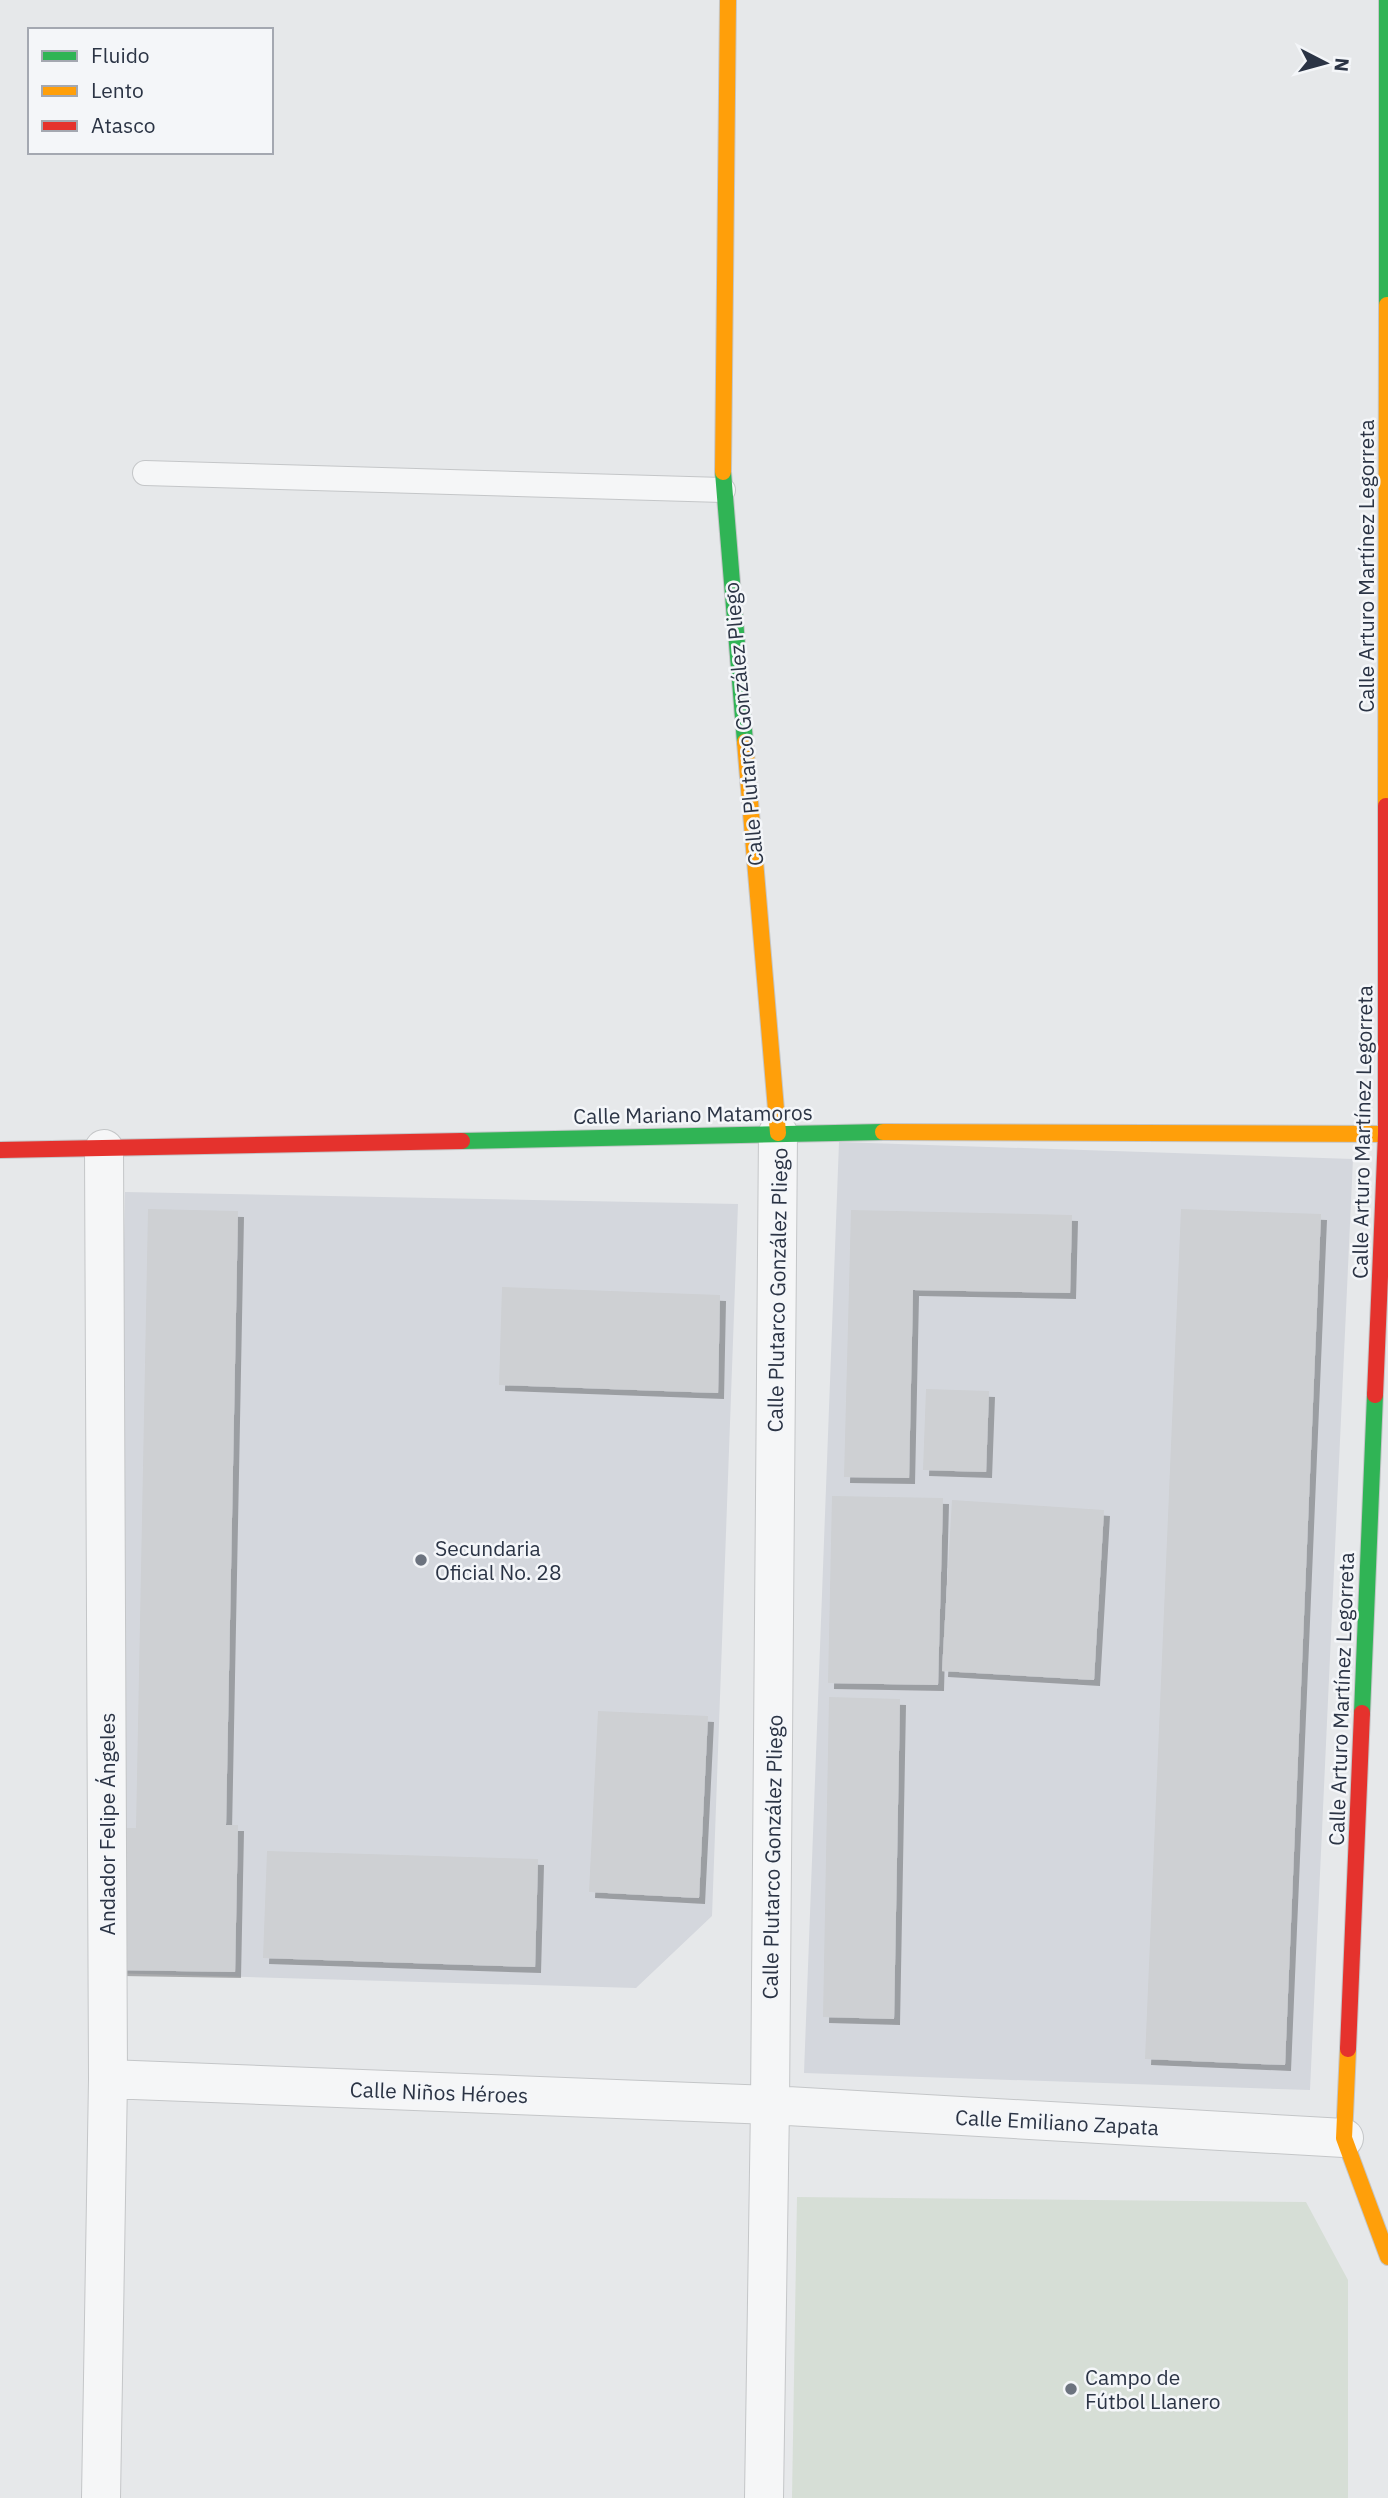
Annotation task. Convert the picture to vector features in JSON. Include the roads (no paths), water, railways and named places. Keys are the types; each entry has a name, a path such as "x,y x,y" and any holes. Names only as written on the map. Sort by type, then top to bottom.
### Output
{"street":[{"name":"Calle Plutarco González Pliego","path":"728,0 723,490 778,1133 764,2498"},
{"name":"Calle Arturo Martínez Legorreta","path":"1387,0 1387,1134 1344,2138 1388,2257"},
{"name":"Calle Mariano Matamoros","path":"0,1150 929,1131 1387,1134"},
{"name":"Andador Felipe Ángeles","path":"101,2498 108,2079 104,1149"},
{"name":"Calle Niños Héroes","path":"108,2079 770,2105"},
{"name":"Calle Emiliano Zapata","path":"770,2105 1344,2138"}],"lane":[{"path":"145,473 723,490"}],"place":[{"name":"Secundaria Oficial No. 28","path":"421,1560"},
{"name":"Campo de Fútbol Llanero","path":"1071,2389"}]}
